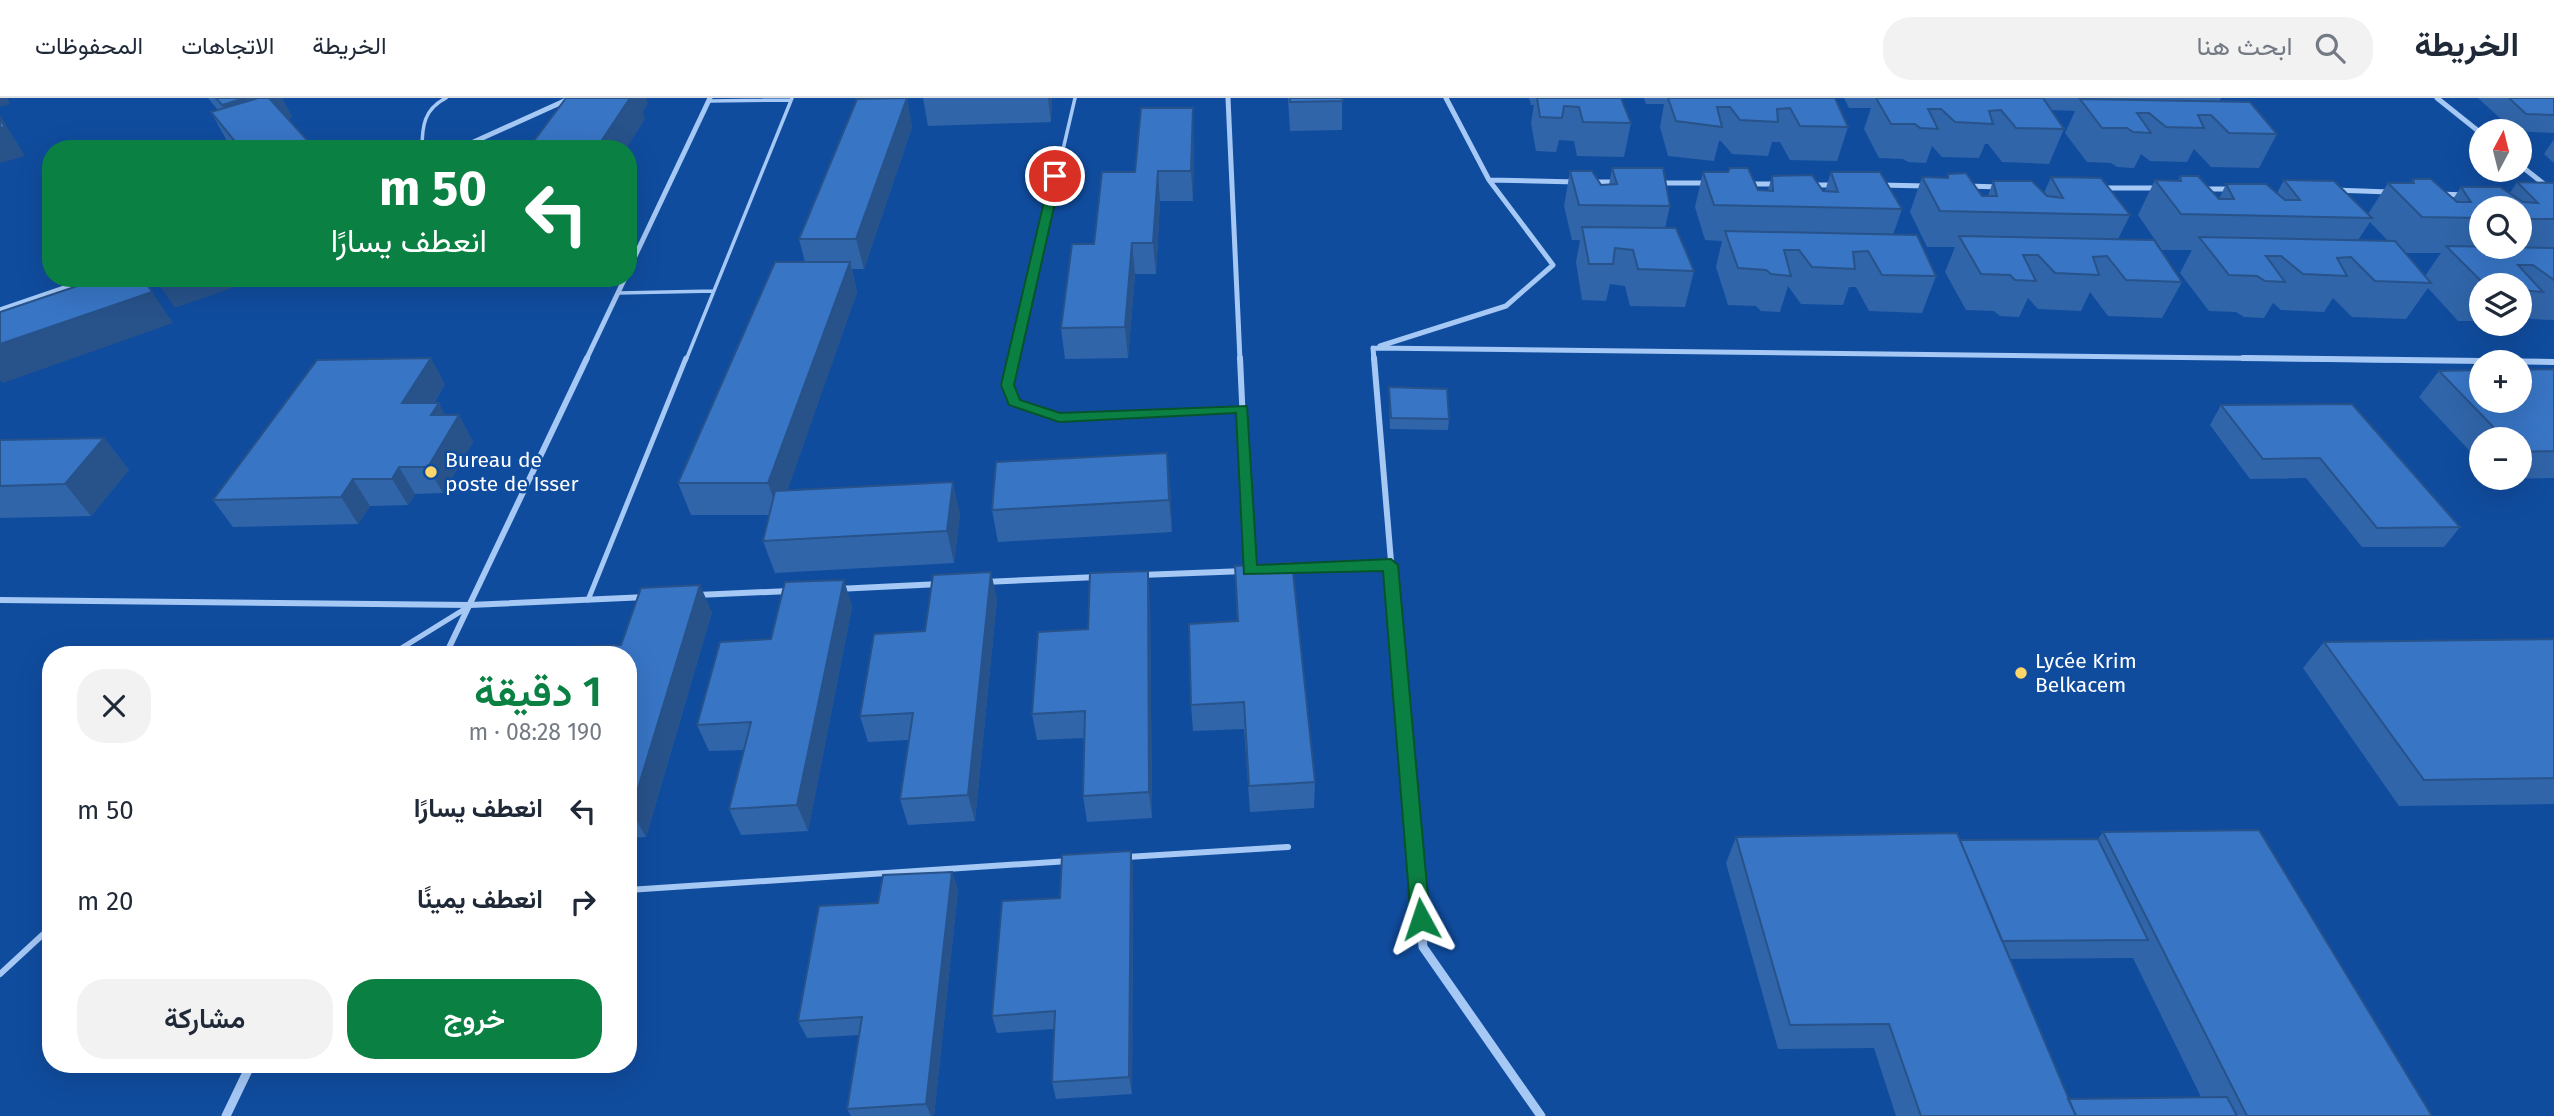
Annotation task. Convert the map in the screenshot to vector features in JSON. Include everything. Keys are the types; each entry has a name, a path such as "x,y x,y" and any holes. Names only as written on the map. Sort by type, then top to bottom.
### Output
{"street":[{"path":"478,140 571,98"},
{"path":"1228,98 1250,570"},
{"path":"1373,348 1506,306 1553,265 1489,180 1446,98"},
{"path":"2437,98 2469,124"},
{"path":"637,252 709,100"},
{"path":"2532,175 2554,192"},
{"path":"1489,180 1625,182"},
{"path":"1653,183 1721,184"},
{"path":"1735,184 1790,184"},
{"path":"1804,185 1845,185"},
{"path":"1872,185 1941,186"},
{"path":"1955,186 2010,187"},
{"path":"2092,188 2161,188"},
{"path":"2189,189 2244,189"},
{"path":"2326,190 2394,192"},
{"path":"2434,193 2474,195"},
{"path":"0,310 67,287"},
{"path":"450,646 621,287"},
{"path":"1373,348 2554,362"},
{"path":"1373,348 1423,947 1541,1116"},
{"path":"1275,569 1391,565"},
{"path":"1126,576 1263,570"},
{"path":"974,583 1112,577"},
{"path":"822,589 947,584"},
{"path":"685,596 795,591"},
{"path":"0,600 470,605 657,597"},
{"path":"226,1116 247,1073"}],"lane":[{"path":"422,140 422,121 428,109 446,98"},
{"path":"1074,98 1008,385 1014,402 1059,417 1242,409"},
{"path":"588,600 792,99 709,100"},
{"path":"618,293 714,291"},
{"path":"405,646 470,605"},
{"path":"1124,858 1288,847"},
{"path":"637,889 1083,860"},
{"path":"0,974 42,935"}],"building":[{"path":"216,98 245,98 222,105"},
{"path":"258,98 269,98 307,140 234,140 211,112"},
{"path":"566,98 630,98 602,140 535,140"},
{"path":"907,98 856,239 799,239 857,99"},
{"path":"1290,98 1342,98 1343,101 1290,102"},
{"path":"1537,98 1621,98 1631,123 1583,122 1579,107 1564,106 1562,118 1540,117"},
{"path":"1668,98 1835,98 1848,127 1800,126 1790,108 1777,109 1778,122 1740,120 1730,107 1717,107 1722,127 1676,121"},
{"path":"1876,98 2043,98 2064,129 2016,128 2001,110 1989,111 1993,124 1955,122 1941,109 1928,109 1938,129 1920,128 1915,124 1891,124"},
{"path":"2509,98 2554,98 2554,115 2526,114"},
{"path":"2080,99 2250,102 2277,134 2229,133 2211,115 2198,115 2204,128 2166,127 2149,113 2137,113 2151,133 2133,132 2127,128 2102,128"},
{"path":"1141,108 1193,108 1191,171 1158,171 1153,243 1132,243 1125,327 1061,328 1072,244 1094,244 1102,172 1135,172"},
{"path":"1612,168 1663,168 1670,206 1579,205 1570,171 1592,171 1601,185 1617,184"},
{"path":"1730,168 1748,168 1758,190 1773,191 1772,176 1812,175 1823,191 1838,192 1831,172 1880,172 1902,209 1714,205 1703,172 1728,172"},
{"path":"1966,173 1982,196 1997,196 1993,181 2032,181 2047,196 2063,198 2051,177 2101,178 2130,215 1940,211 1922,177 1948,178 1948,174"},
{"path":"2180,176 2198,176 2219,199 2234,199 2226,184 2266,184 2285,200 2300,200 2284,180 2334,181 2372,218 2181,214 2155,180 2181,181"},
{"path":"2413,179 2431,179 2457,202 2469,202 2469,218 2422,217 2388,183 2414,183"},
{"path":"2517,182 2554,183 2554,219 2532,219 2532,203 2538,203"},
{"path":"2461,187 2500,187 2514,196 2469,196 2469,199"},
{"path":"1582,227 1676,228 1694,271 1638,269 1633,250 1615,248 1613,264 1589,264"},
{"path":"1725,231 1917,235 1936,276 1882,275 1868,251 1853,252 1855,269 1812,267 1799,250 1784,250 1791,276 1771,274 1766,270 1738,268"},
{"path":"1959,236 2154,240 2182,282 2126,280 2107,256 2093,257 2099,275 2055,273 2038,255 2023,255 2036,281 2015,280 2010,275 1981,274"},
{"path":"2199,237 2395,241 2431,283 2375,281 2351,257 2337,258 2347,276 2303,274 2281,256 2266,256 2285,282 2265,281 2257,276 2229,275"},
{"path":"2446,246 2469,246 2469,259 2532,259 2532,248 2554,248 2554,280 2533,265 2518,265 2525,273 2473,273"},
{"path":"775,262 850,262 768,483 678,483"},
{"path":"2532,280 2543,292 2532,291"},
{"path":"74,287 149,287 152,292 0,344 0,312"},
{"path":"431,358 402,403 439,403 431,415 459,415 428,467 399,467 392,479 353,479 341,497 213,500 317,360"},
{"path":"2554,369 2554,451 2532,452 2532,427 2493,427 2480,413 2532,413 2532,370"},
{"path":"2469,370 2469,402 2439,371"},
{"path":"1389,387 1447,389 1449,419 1391,418"},
{"path":"2352,404 2460,527 2377,528 2320,458 2263,459 2221,405"},
{"path":"104,438 65,484 0,486 0,440"},
{"path":"1167,453 1169,500 992,510 996,462"},
{"path":"953,482 947,531 763,541 775,491"},
{"path":"1292,563 1315,782 1249,786 1244,702 1191,705 1189,624 1238,621 1235,566"},
{"path":"1148,571 1149,792 1083,796 1085,711 1032,714 1038,632 1088,629 1090,573"},
{"path":"991,572 968,795 900,799 913,713 860,716 874,634 925,631 933,575"},
{"path":"844,580 797,805 729,809 751,722 697,725 720,642 771,639 785,582"},
{"path":"700,585 637,791 637,646 596,646 621,645 641,588"},
{"path":"2554,639 2554,778 2424,780 2324,642"},
{"path":"2259,830 2432,1116 2247,1116 2103,832"},
{"path":"1957,833 2076,1116 1921,1116 1889,1024 1790,1025 1736,837"},
{"path":"2098,839 2148,940 2002,941 1960,840"},
{"path":"1131,851 1129,1077 1052,1082 1055,1011 992,1016 1002,901 1060,898 1062,855"},
{"path":"952,872 926,1104 847,1109 862,1017 798,1021 819,906 878,903 883,875"},
{"path":"2227,1097 2237,1116 2076,1116 2068,1099"}],"place":[{"name":"Bureau de poste de Isser","path":"431,472"},
{"name":"Lycée Krim Belkacem","path":"2021,673"}],"route":[{"path":"1055,176 1008,385 1014,402 1059,417 1242,409 1250,570 1391,565 1421,919"}]}
